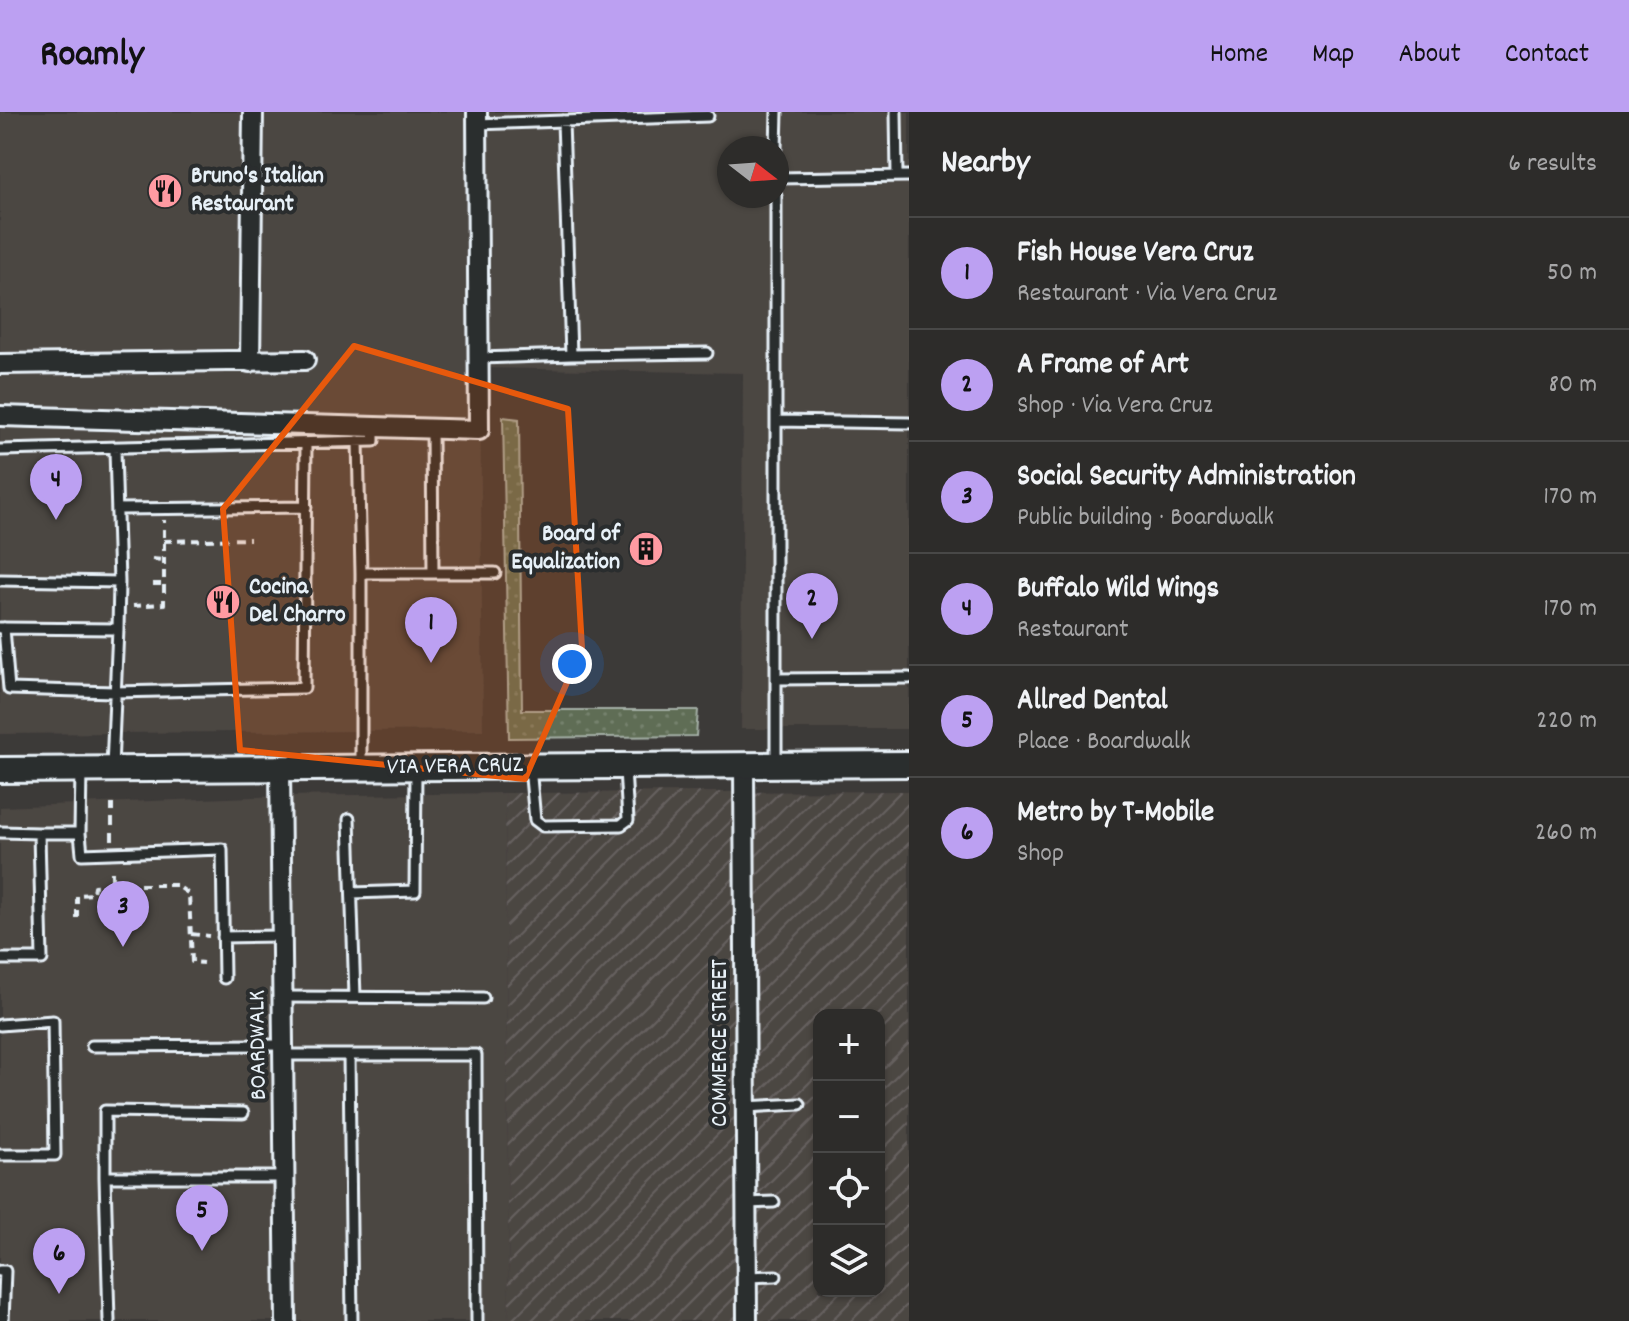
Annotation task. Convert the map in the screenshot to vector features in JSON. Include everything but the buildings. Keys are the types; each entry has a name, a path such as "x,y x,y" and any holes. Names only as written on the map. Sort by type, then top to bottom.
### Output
{"main road":[{"name":"VIA VERA CRUZ","path":"0,770 909,764"}],"street":[{"path":"250,362 253,112"},
{"path":"0,416 479,430 477,118"},
{"path":"0,364 305,360"},
{"name":"COMMERCE STREET","path":"744,765 747,1321"},
{"name":"BOARDWALK","path":"280,769 286,1321"}],"lane":[{"path":"776,136 777,112"},
{"path":"896,112 897,176"},
{"path":"477,118 563,121 708,116"},
{"path":"563,121 571,355"},
{"path":"789,178 909,176"},
{"path":"776,208 776,765"},
{"path":"480,358 707,353"},
{"path":"776,421 909,423"},
{"path":"0,450 115,450 374,441 374,427"},
{"path":"432,428 433,573"},
{"path":"358,441 361,768"},
{"path":"118,629 2,628 9,689 114,692 304,688 306,443"},
{"path":"112,770 119,582 115,450"},
{"path":"117,509 306,507"},
{"path":"361,573 495,573"},
{"path":"0,580 119,582"},
{"path":"776,679 909,678"},
{"path":"530,767 535,820 543,826 621,825 628,820 625,766"},
{"path":"352,893 415,891 416,768"},
{"path":"81,770 82,854 222,849 224,978"},
{"path":"349,819 355,997"},
{"path":"0,832 80,833"},
{"path":"0,959 42,959 39,833"},
{"path":"223,937 281,936"},
{"path":"282,997 483,998"},
{"path":"0,1025 53,1021 55,1155 0,1155"},
{"path":"92,1046 283,1050 349,1055 476,1055 477,1321"},
{"path":"349,1055 352,1321"},
{"path":"745,1107 800,1104"},
{"path":"109,1321 105,1111 243,1113"},
{"path":"105,1177 284,1177"},
{"path":"746,1203 774,1202"},
{"path":"0,1271 5,1271 3,1321"},
{"path":"747,1277 776,1276"}],"path":[{"path":"133,606 164,604 162,508"},
{"path":"164,541 250,539"},
{"path":"152,559 164,560"},
{"path":"153,584 164,584"},
{"path":"112,885 176,885 189,894 192,962 203,963"}],"highlighted area":[{"path":"354,346 568,409 582,648 525,779 240,750 223,509"}],"shaded area":[{"path":"0,112 909,112 909,729 741,729 743,373 480,368 483,730 0,734"},
{"path":"909,791 909,1321 509,1321 505,793"},
{"path":"505,793 509,1321 0,1321 0,807 280,796"}],"green space":[{"path":"503,417 519,419 522,710 698,710 696,736 509,738"}],"place":[{"name":"Bruno's Italian Restaurant","path":"165,191"},
{"name":"Buffalo Wild Wings","path":"56,520"},
{"name":"Board of Equalization","path":"646,549"},
{"name":"Cocina Del Charro","path":"223,602"},
{"name":"A Frame of Art","path":"812,639"},
{"name":"Fish House Vera Cruz","path":"431,663"},
{"name":"Social Security Administration","path":"123,947"},
{"name":"Allred Dental","path":"202,1251"},
{"name":"Metro by T-Mobile","path":"59,1294"}]}
